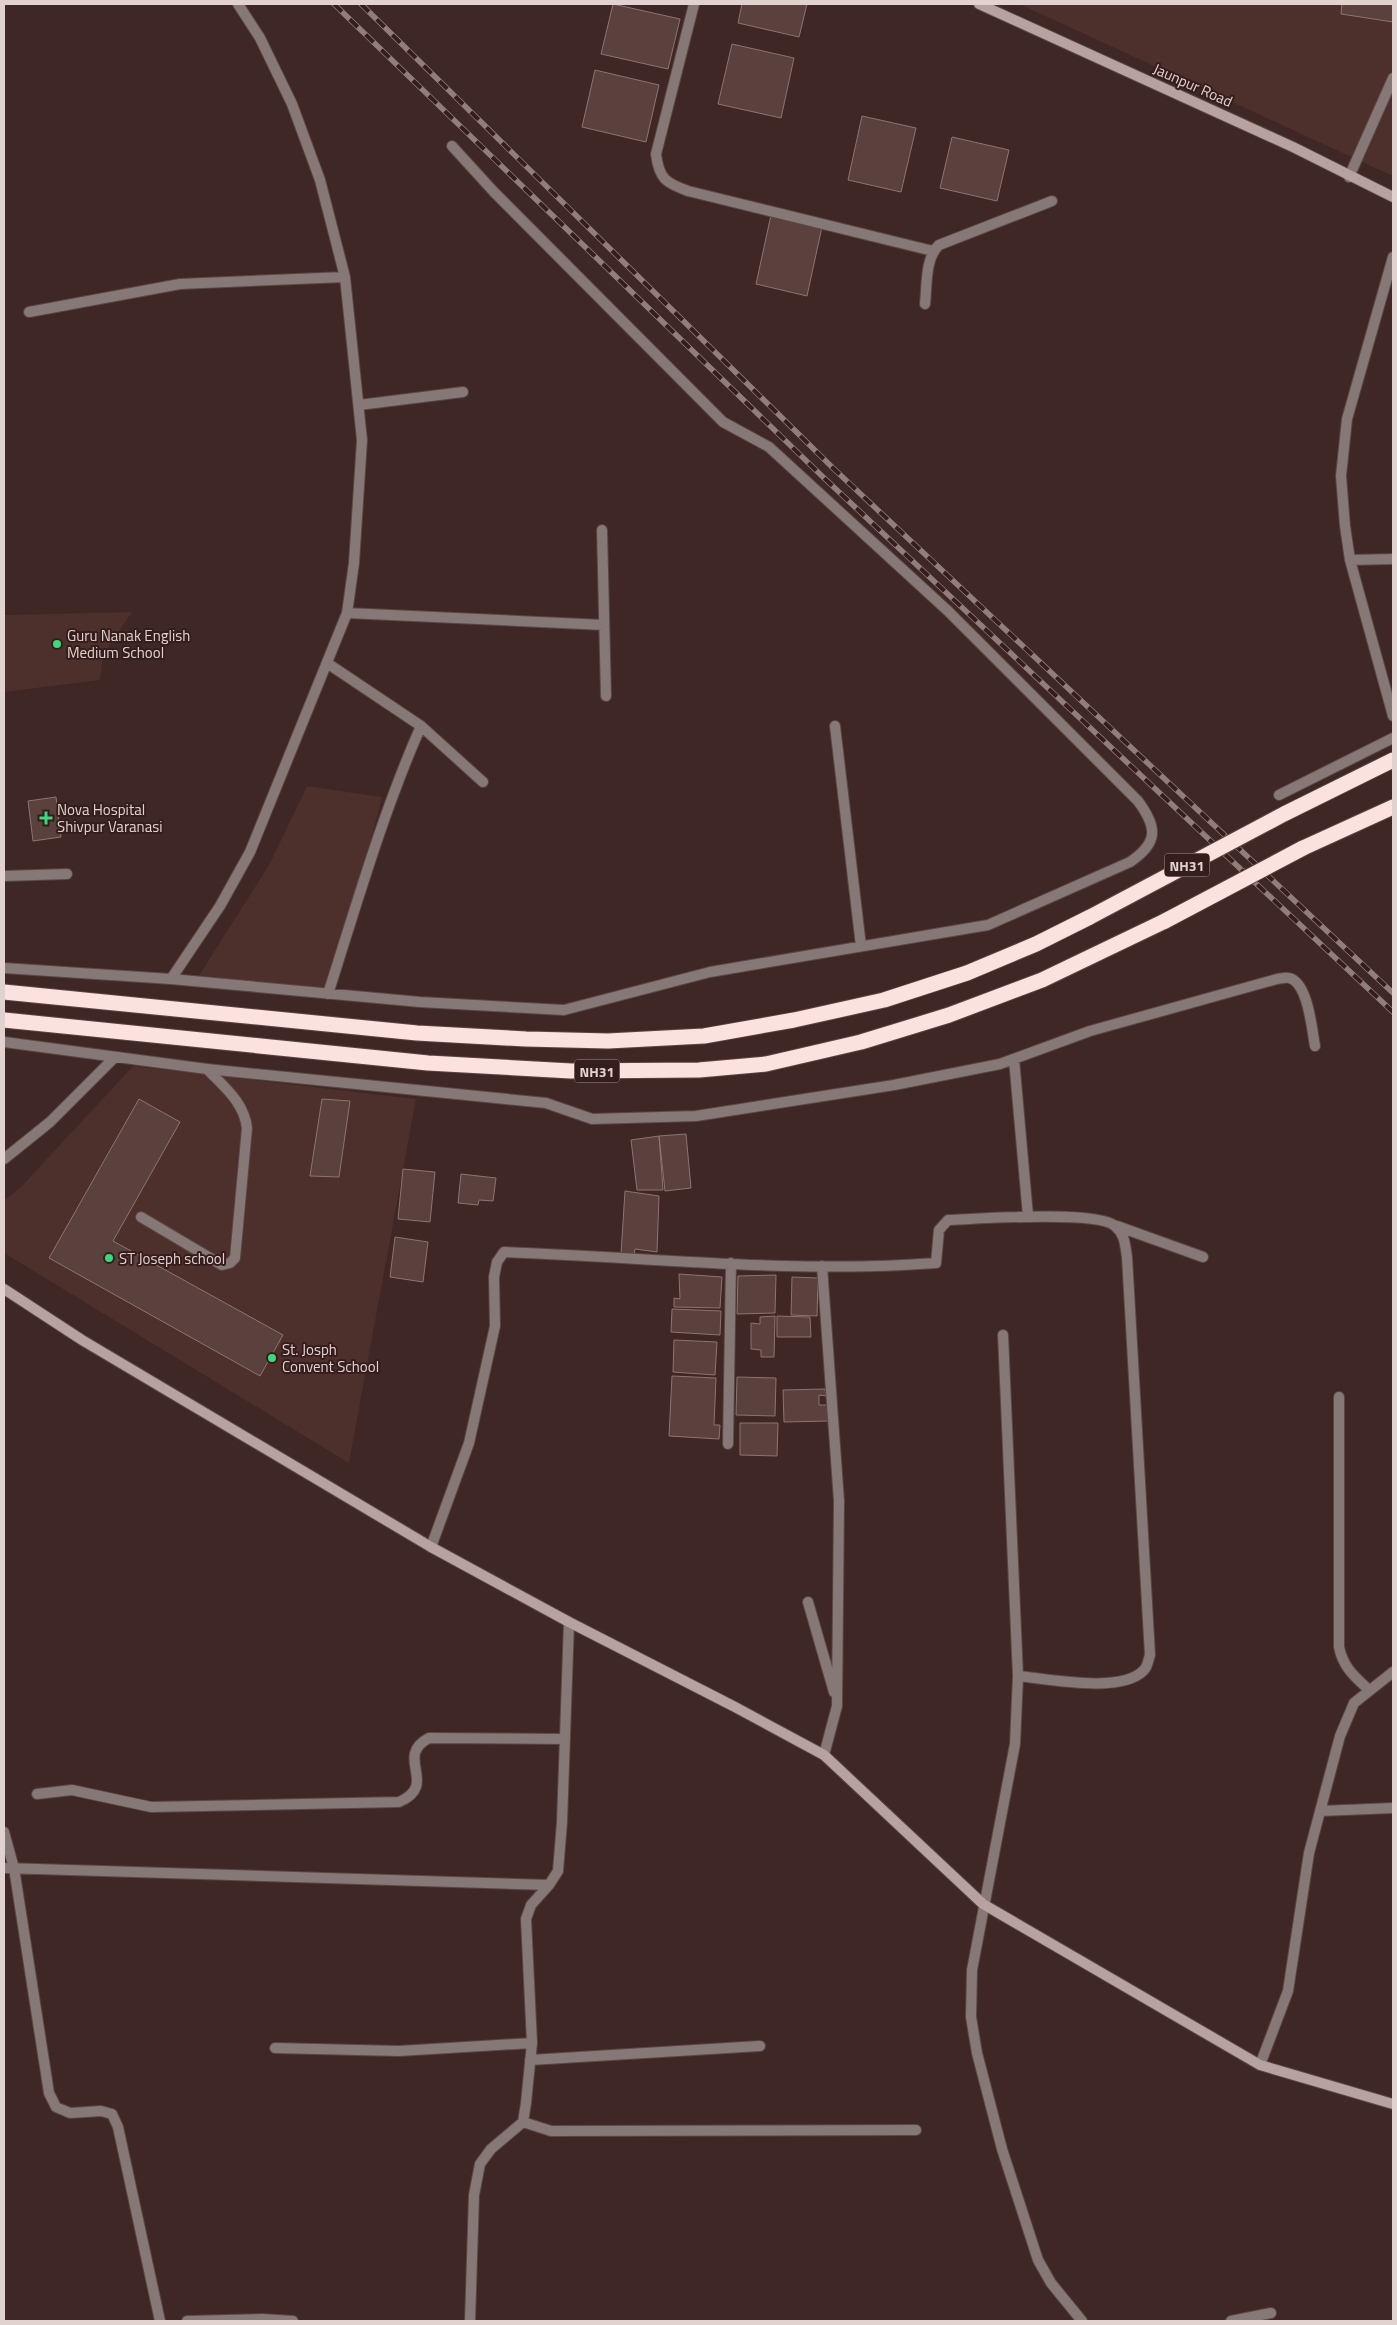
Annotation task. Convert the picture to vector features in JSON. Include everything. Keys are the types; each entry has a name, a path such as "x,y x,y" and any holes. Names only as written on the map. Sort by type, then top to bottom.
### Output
{"highway":[{"name":"NH31","path":"4,992 427,1034 526,1039 608,1040 704,1036 794,1020 884,1000 967,973 1036,944 1090,917 1284,814 1393,760"},
{"name":"NH31","path":"4,1020 428,1064 571,1072 699,1070 766,1064 861,1042 949,1015 1042,980 1165,921 1303,848 1393,807"}],"street":[{"path":"171,979 220,906 250,852 347,613 354,563 362,440 345,277 320,180 292,104 260,38 238,4"},
{"path":"694,4 656,154 658,170 668,183 688,192 933,251"},
{"name":"Jaunpur Road","path":"979,4 1293,147 1349,177 1393,197"},
{"path":"1349,177 1393,78"},
{"path":"4,968 171,979 420,1002 564,1010 710,972 988,925 1130,862 1146,851 1151,840 1153,828 1147,814 1132,794 948,611 768,447 723,422 494,192 452,146"},
{"path":"925,304 933,251 939,245 1052,201"},
{"path":"1393,257 1347,419 1341,476 1350,560 1393,716"},
{"path":"28,312 180,284 345,277"},
{"path":"359,405 463,392"},
{"path":"602,530 606,696"},
{"path":"1350,560 1393,560"},
{"path":"347,613 604,624"},
{"path":"328,663 421,726 483,782"},
{"path":"328,994 382,823 398,778 421,726"},
{"path":"835,726 862,946"},
{"path":"1278,795 1393,738"},
{"path":"4,876 66,874"},
{"path":"4,1042 207,1069 546,1103 592,1119 696,1116 894,1085 1000,1064 1090,1031 1197,1003 1263,981 1290,978 1299,984 1306,997 1315,1046"},
{"path":"4,1159 50,1122 115,1057"},
{"path":"1014,1059 1028,1216"},
{"path":"141,1218 222,1265 230,1263 235,1258 247,1128 246,1115 241,1106 207,1069"},
{"path":"432,1547 469,1443 495,1326 494,1277 497,1262 504,1252 822,1266 936,1264 939,1230 948,1220 1028,1216 1107,1220 1116,1226 1202,1257"},
{"path":"1018,1676 1110,1684 1135,1677 1146,1669 1150,1655 1127,1257 1123,1235 1116,1226"},
{"path":"728,1444 731,1263"},
{"path":"822,1266 839,1500 837,1706 824,1755"},
{"path":"4,1289 82,1340 432,1547 568,1622 735,1706 824,1755 983,1904 1260,2065 1393,2104"},
{"path":"1003,1335 1018,1676 1015,1744 983,1904 970,1993 971,2017 977,2053 1002,2149 1038,2260 1050,2283 1082,2321"},
{"path":"1339,1396 1339,1647 1348,1671 1369,1690"},
{"path":"808,1602 837,1706"},
{"path":"470,2321 474,2195 480,2164 491,2149 523,2122 532,2043 526,1919 530,1905 549,1885 558,1871 565,1739 568,1622"},
{"path":"1260,2065 1288,1990 1309,1853 1346,1719 1354,1703 1393,1672"},
{"path":"37,1794 72,1790 151,1807 399,1802 412,1796 418,1786 414,1753 419,1744 429,1738 565,1739"},
{"path":"1320,1811 1393,1808"},
{"path":"4,1832 50,2093 56,2107 70,2113 101,2111 112,2114 118,2127 160,2321"},
{"path":"9,1868 549,1885"},
{"path":"275,2048 399,2051 532,2043"},
{"path":"530,2060 760,2046"},
{"path":"523,2122 551,2131 916,2130"},
{"path":"1231,2321 1271,2313"},
{"path":"187,2321 262,2319 293,2321"}],"shaded area":[{"path":"1019,4 1393,4 1393,176"},
{"name":"Guru Nanak English Medium School","path":"132,612 103,655 100,680 4,692 4,615"},
{"path":"307,786 382,797 333,989 198,977 269,865"},
{"name":"St. Josph Convent School","path":"133,1066 416,1099 349,1463 4,1253 4,1200 20,1188"}],"building":[{"path":"613,4 680,19 668,69 601,54"},
{"path":"742,4 807,4 799,37 738,23"},
{"path":"1342,4 1393,4 1393,22 1341,14"},
{"path":"732,44 794,58 781,118 718,104"},
{"path":"595,70 659,85 646,142 582,127"},
{"path":"862,116 916,128 901,192 848,180"},
{"path":"952,137 1009,150 997,201 940,188"},
{"path":"771,215 822,227 807,296 756,284"},
{"path":"56,797 61,837 33,841 28,801"},
{"path":"139,1099 180,1122 113,1241 283,1335 260,1376 49,1258"},
{"path":"322,1099 350,1101 339,1177 310,1176"},
{"path":"686,1134 691,1188 665,1191 659,1136"},
{"path":"659,1136 663,1190 637,1190 631,1140"},
{"path":"403,1169 435,1172 430,1222 398,1219"},
{"path":"461,1174 496,1178 493,1201 479,1200 478,1205 458,1203"},
{"path":"625,1191 659,1196 657,1252 635,1249 634,1255 621,1254"},
{"path":"395,1237 428,1242 423,1282 390,1277"},
{"path":"679,1274 722,1277 720,1308 674,1307 674,1298 680,1299"},
{"path":"776,1275 775,1313 737,1314 738,1276"},
{"path":"792,1277 818,1278 817,1316 791,1315"},
{"path":"672,1309 721,1311 720,1335 671,1332"},
{"path":"775,1316 774,1357 761,1357 761,1350 751,1349 751,1323 760,1324 760,1317"},
{"path":"777,1316 810,1317 811,1337 777,1337"},
{"path":"674,1340 717,1342 715,1375 673,1372"},
{"path":"672,1376 716,1378 714,1425 720,1425 719,1439 669,1436"},
{"path":"737,1377 776,1378 775,1416 736,1415"},
{"path":"825,1389 826,1396 819,1395 819,1405 828,1405 829,1421 784,1422 783,1390"},
{"path":"740,1423 778,1423 777,1456 740,1455"}],"railway":[{"path":"334,4 823,477 1393,1012"},
{"path":"361,4 834,469 1393,993"}],"place":[{"name":"Guru Nanak English Medium School","path":"57,644"},
{"name":"Nova Hospital Shivpur Varanasi","path":"46,818"},
{"name":"ST Joseph school","path":"109,1258"},
{"name":"St. Josph Convent School","path":"272,1358"}]}
